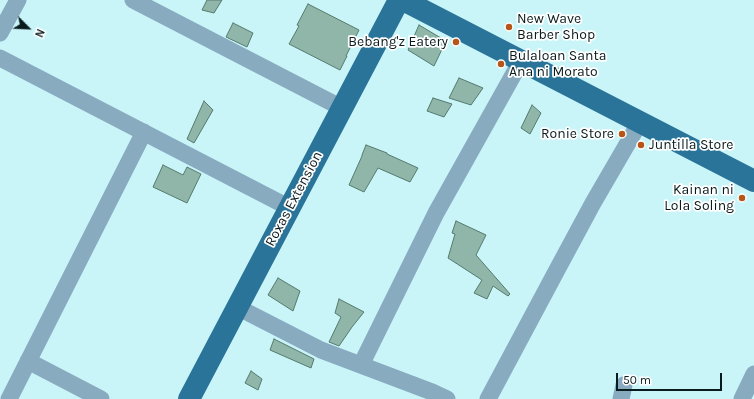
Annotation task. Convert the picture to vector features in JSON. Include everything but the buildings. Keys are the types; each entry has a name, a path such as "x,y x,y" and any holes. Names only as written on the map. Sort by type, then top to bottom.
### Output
{"main road":[{"name":"Roxas Extension","path":"189,399 399,0"},
{"path":"403,0 754,181"}],"street":[{"path":"0,33 18,0"},
{"path":"133,0 342,108"},
{"path":"0,58 290,208"},
{"path":"361,365 436,214 521,61"},
{"path":"488,399 572,242 640,122"},
{"path":"9,399 144,132"},
{"path":"237,307 322,350 447,399"},
{"path":"28,361 101,399"},
{"path":"742,399 754,374"}],"place":[{"name":"New Wave Barber Shop","path":"509,27"},
{"name":"Bebang'z Eatery","path":"456,42"},
{"name":"Bulaloan Santa Ana ni Morato","path":"501,64"},
{"name":"Ronie Store","path":"622,134"},
{"name":"Juntilla Store","path":"641,145"},
{"name":"Kainan ni Lola Soling","path":"742,198"}]}
